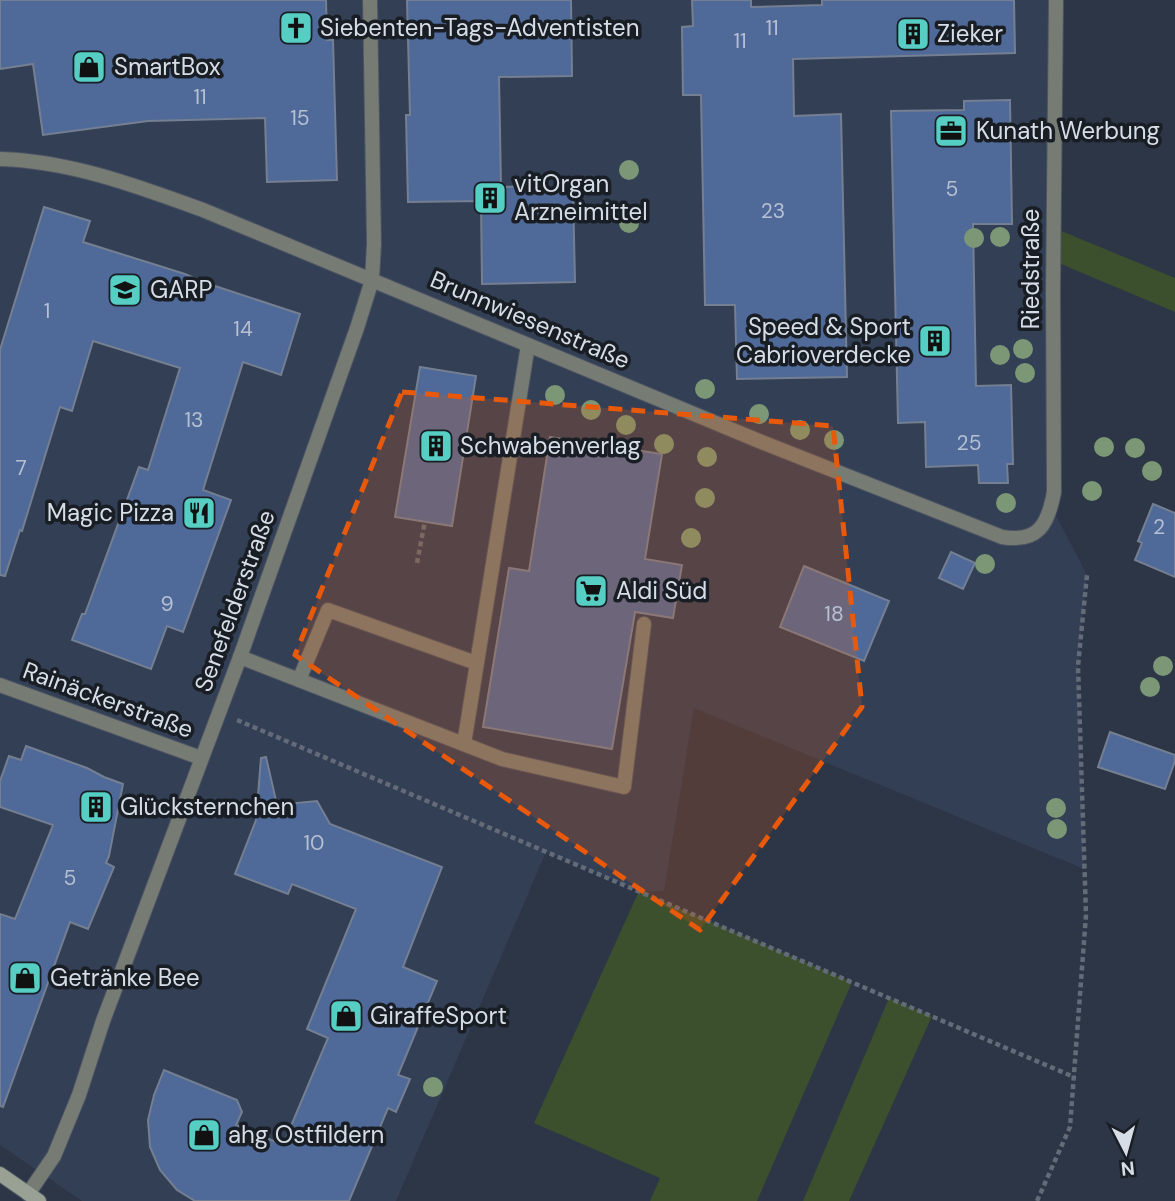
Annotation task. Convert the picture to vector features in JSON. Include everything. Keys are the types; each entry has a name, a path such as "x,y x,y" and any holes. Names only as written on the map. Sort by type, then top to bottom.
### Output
{"main road":[{"path":"0,1174 34,1198"}],"street":[{"name":"Senefelderstraße","path":"34,1198 79,1095 103,1021 240,657 353,341 372,280 374,244 370,0"},
{"name":"Riedstraße","path":"1035,533 1051,506 1055,478 1053,293 1056,0"},
{"name":"Brunnwiesenstraße","path":"0,159 41,162 140,187 203,210 527,345 1002,537 1020,539 1035,533"},
{"path":"464,744 527,345"},
{"path":"299,680 328,610 476,663"},
{"path":"240,657 502,759 624,787 645,624"},
{"name":"Rainäckerstraße","path":"0,685 201,758"}],"path":[{"path":"417,563 425,522"},
{"path":"1037,1201 1070,1127 1074,1077 1086,915 1078,666 1087,575"},
{"path":"219,712 1074,1077"}],"highlighted area":[{"path":"402,392 833,426 862,707 700,930 295,655"}],"shaded area":[{"path":"0,0 1056,0 1051,506 1087,575 1078,667 1084,869 694,708 664,891 639,891 546,852 396,1201 82,1201 0,1145"}],"green space":[{"path":"1054,228 1175,278 1175,312 1054,261"},
{"path":"639,891 852,982 757,1201 650,1201 660,1178 534,1123"},
{"path":"889,998 932,1016 849,1201 803,1201"}],"building":[{"path":"0,0 326,0 327,40 333,40 337,180 267,182 265,118 148,121 43,135 33,64 0,69"},
{"path":"407,0 571,0 572,76 499,77 501,187 548,186 548,193 573,192 575,282 482,284 481,201 408,202 406,115 410,115"},
{"path":"692,0 751,0 751,7 822,5 822,0 1014,0 1015,53 793,59 794,116 841,114 847,377 737,379 735,305 705,305 701,95 683,95 682,27 693,26"},
{"path":"1010,100 1012,224 973,224 976,386 1011,385 1013,464 1007,464 1008,483 979,483 978,465 926,467 925,422 898,423 891,111 964,110 964,101"},
{"path":"44,207 90,221 83,242 300,314 281,375 243,362 203,490 231,500 183,632 167,626 151,669 72,640 82,614 85,614 139,467 148,470 180,368 93,341 72,411 60,407 22,531 20,530 5,576 0,575 0,350"},
{"name":"Schwabenverlag","path":"420,367 476,376 452,526 395,517"},
{"name":"Aldi Süd","path":"550,437 662,454 645,559 682,565 673,618 635,612 612,749 483,727 509,568 529,571"},
{"path":"1153,504 1175,513 1175,577 1135,560 1142,543 1138,541"},
{"path":"951,552 975,563 963,589 939,578"},
{"path":"804,566 889,601 864,661 780,627"},
{"path":"1110,732 1175,755 1165,789 1098,767"},
{"path":"26,746 123,784 106,863 114,867 88,929 70,922 3,1107 0,1106 0,914 15,919 53,825 0,807 0,781 9,756 21,760"},
{"path":"266,757 277,805 317,801 330,824 442,867 403,967 437,981 398,1075 410,1079 396,1112 388,1108 349,1201 195,1201 177,1190 160,1170 150,1147 148,1120 164,1070 237,1100 242,1112 236,1125 283,1145 328,1038 307,1029 356,909 292,884 288,894 235,874 256,820 261,758"}],"place":[{"name":"Siebenten-Tags-Adventisten","path":"296,28"},
{"name":"Zieker","path":"913,34"},
{"name":"SmartBox","path":"89,67"},
{"name":"Kunath Werbung","path":"951,131"},
{"name":"vitOrgan Arzneimittel","path":"490,198"},
{"name":"GARP","path":"125,290"},
{"name":"Speed & Sport Cabrioverdecke","path":"935,341"},
{"name":"Schwabenverlag","path":"436,446"},
{"name":"Magic Pizza","path":"199,513"},
{"name":"Aldi Süd","path":"591,591"},
{"name":"Glücksternchen","path":"96,807"},
{"name":"Getränke Bee","path":"25,978"},
{"name":"GiraffeSport","path":"346,1016"},
{"name":"ahg Ostfildern","path":"204,1135"}]}
